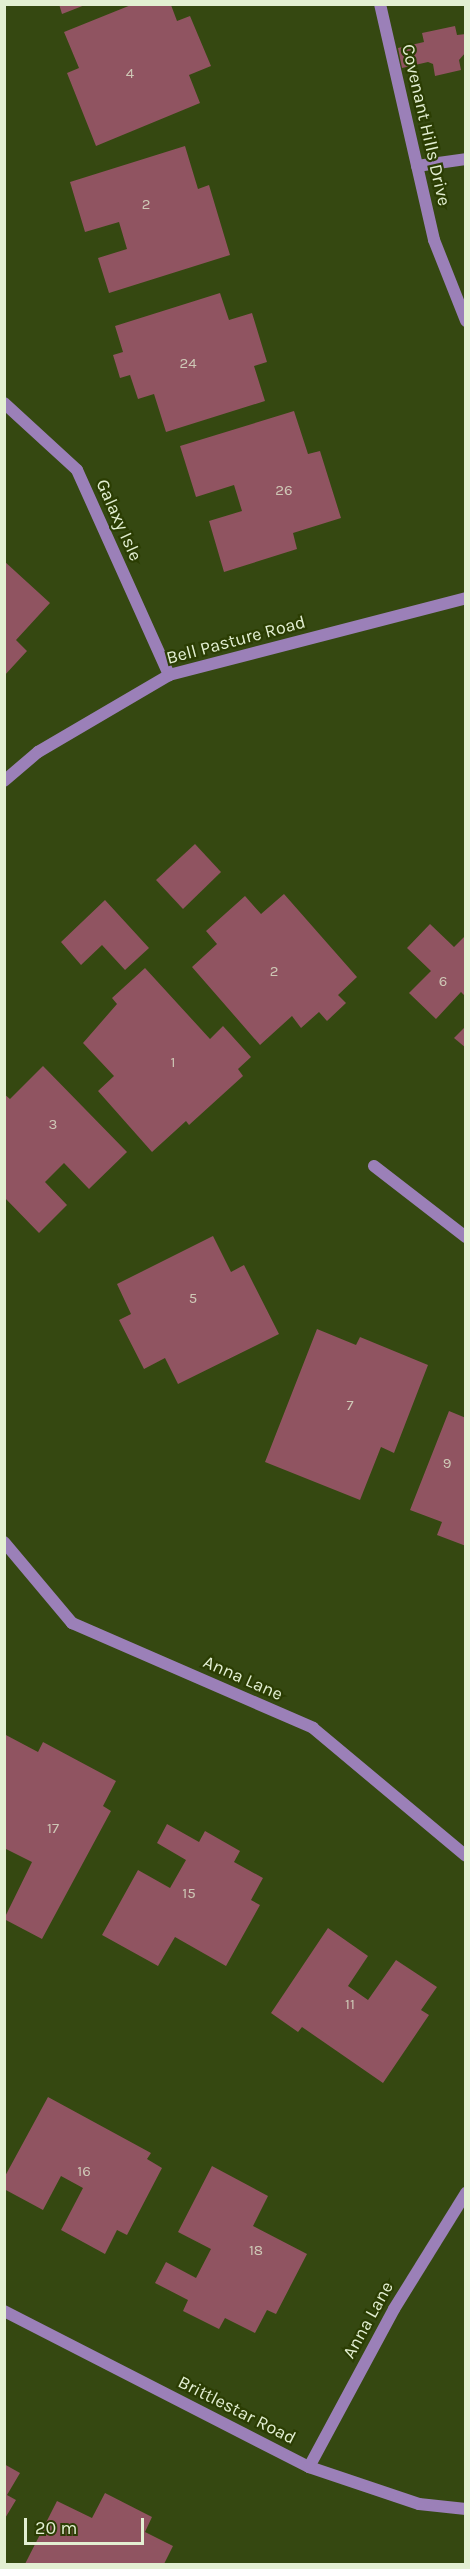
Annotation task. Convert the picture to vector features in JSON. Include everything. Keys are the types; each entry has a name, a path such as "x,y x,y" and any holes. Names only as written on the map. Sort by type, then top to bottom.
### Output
{"street":[{"name":"Covenant Hills Drive","path":"380,4 434,240 465,321"},
{"path":"417,166 465,159"},
{"name":"Galaxy Isle","path":"4,403 77,470 169,675"},
{"name":"Bell Pasture Road","path":"4,781 38,752 169,675 465,598"},
{"path":"375,1166 465,1238"},
{"name":"Anna Lane","path":"4,1542 72,1623 313,1728 465,1856"},
{"name":"Anna Lane","path":"309,2468 394,2309 452,2209 465,2193"},
{"name":"Brittlestar Road","path":"4,2311 309,2468 419,2504 465,2509"}],"building":[{"path":"59,4 85,4 85,5 62,14"},
{"path":"131,5 171,5 177,21 190,16 211,66 189,75 200,103 96,146 67,73 79,68 64,32"},
{"path":"455,26 457,35 466,34 466,52 459,60 461,70 435,76 433,64 428,62 402,68 398,48 424,42 422,33"},
{"path":"185,146 198,189 209,185 230,255 109,293 98,258 127,249 119,222 85,232 70,182"},
{"path":"220,293 229,320 252,313 267,362 254,366 265,401 166,432 154,394 138,399 130,375 120,378 113,355 123,352 115,326"},
{"path":"294,411 308,454 320,451 341,518 293,533 297,549 224,572 209,521 242,511 234,485 196,497 180,446"},
{"path":"4,561 50,603 16,640 27,651 4,676"},
{"path":"195,844 221,872 183,909 156,880"},
{"path":"284,894 357,977 338,995 346,1003 327,1021 319,1012 301,1028 292,1016 260,1045 192,967 217,944 206,931 245,896 261,914"},
{"path":"105,900 149,948 125,970 102,945 81,965 61,942"},
{"path":"430,924 454,947 466,935 466,997 461,992 436,1019 409,993 431,971 407,948"},
{"path":"145,968 210,1039 223,1026 251,1057 238,1069 243,1076 189,1125 186,1121 152,1152 98,1091 114,1076 83,1043 117,1004 112,998"},
{"path":"466,1026 466,1048 454,1038"},
{"path":"43,1066 127,1152 89,1189 64,1163 45,1182 67,1205 39,1233 4,1197 4,1094 10,1099"},
{"path":"213,1236 231,1272 244,1265 279,1334 178,1384 165,1358 144,1369 119,1320 131,1314 117,1284"},
{"path":"317,1329 356,1345 360,1337 428,1365 394,1453 381,1447 360,1500 265,1462"},
{"path":"449,1411 466,1418 466,1546 437,1535 442,1522 410,1510"},
{"path":"4,1734 38,1752 43,1742 116,1781 103,1806 111,1811 42,1939 4,1919 32,1862 4,1848"},
{"path":"167,1824 199,1842 205,1831 240,1851 234,1862 263,1878 251,1900 260,1905 226,1966 175,1937 158,1966 102,1935 138,1870 170,1888 186,1860 157,1843"},
{"path":"328,1928 368,1956 348,1986 368,2000 396,1960 437,1987 421,2010 429,2015 383,2083 302,2027 298,2032 271,2013"},
{"path":"48,2097 151,2153 147,2159 162,2168 127,2235 117,2230 105,2254 61,2230 83,2188 61,2176 43,2210 4,2189 4,2178"},
{"path":"212,2166 268,2196 253,2226 307,2254 276,2314 267,2310 255,2333 225,2318 219,2329 183,2311 188,2300 155,2283 166,2262 196,2278 211,2249 178,2232"},
{"path":"4,2464 20,2473 7,2495 16,2500 4,2520"},
{"path":"105,2493 152,2517 145,2532 173,2546 164,2564 25,2564 57,2501 92,2518"}]}
